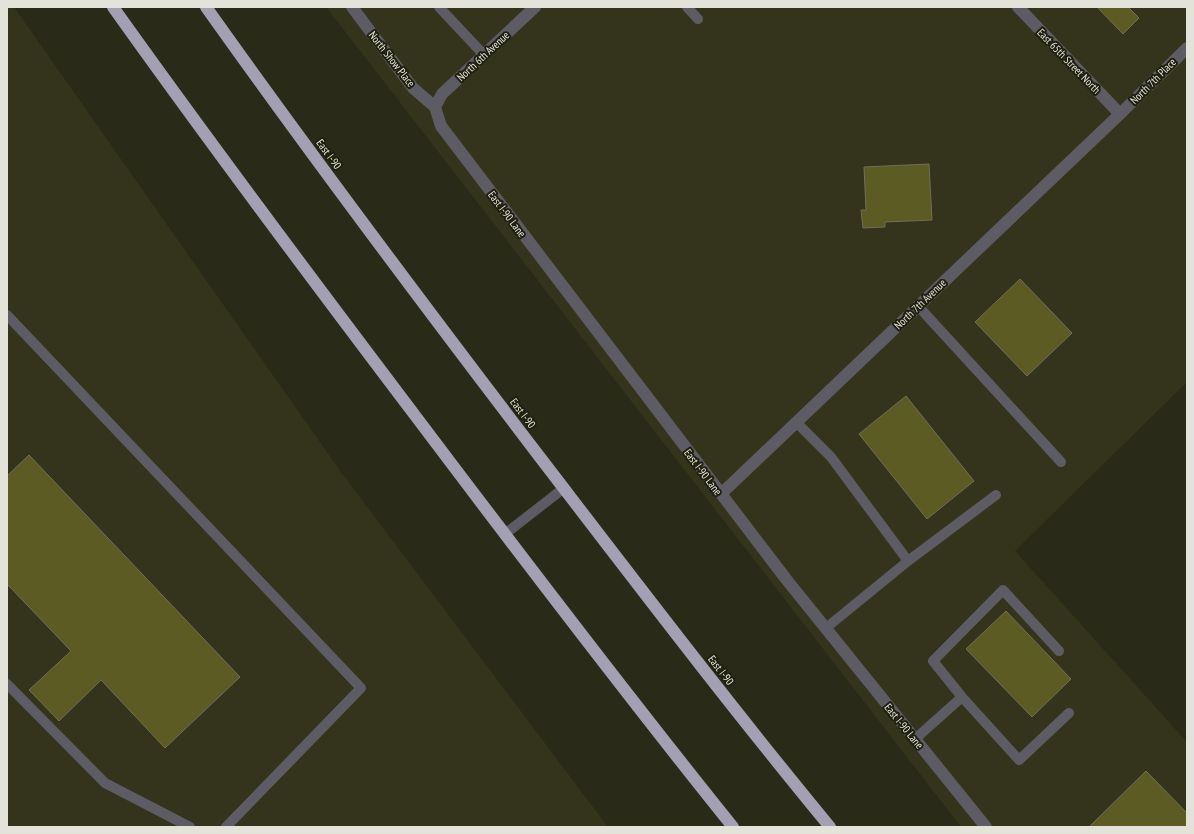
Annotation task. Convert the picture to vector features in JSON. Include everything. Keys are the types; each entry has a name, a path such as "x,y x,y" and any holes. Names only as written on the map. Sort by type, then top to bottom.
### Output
{"highway":[{"path":"113,7 240,183 554,599 733,827"},
{"name":"East I-90","path":"206,7 364,224 564,488 708,675 831,827"}],"street":[{"name":"North Show Place","path":"352,7 413,88 435,107"},
{"name":"North 6th Avenue","path":"435,107 442,94 534,7"},
{"name":"East 65th Street North","path":"1018,7 1120,114"},
{"name":"North 7th Place","path":"1120,114 1187,48"},
{"name":"East I-90 Lane","path":"435,107 441,126 721,494 826,628 986,827"},
{"name":"North 7th Avenue","path":"721,494 1120,114"}],"lane":[{"path":"440,7 484,55"},
{"path":"687,7 698,19"},
{"path":"918,306 1061,462"},
{"path":"7,314 361,688 226,827"},
{"path":"796,422 831,457 908,561"},
{"path":"505,534 564,488"},
{"path":"826,628 908,561 996,495"},
{"path":"1059,651 1004,590 932,661 962,697 1019,760 1069,712"},
{"path":"7,684 105,783 190,827"},
{"path":"915,739 962,697"}],"shaded area":[{"path":"7,7 14,7 341,472 608,827 7,827"},
{"path":"326,7 1187,7 1187,382 1015,551 1187,742 1187,827 961,827"}],"building":[{"path":"1097,7 1128,7 1139,18 1123,34"},
{"path":"929,164 932,220 885,222 885,227 863,228 861,210 866,210 864,167"},
{"path":"1020,279 1072,333 1027,376 975,322"},
{"path":"906,396 974,481 927,519 859,434"},
{"path":"29,455 240,677 165,748 101,680 59,721 29,690 71,651 7,584 7,476"},
{"path":"1006,611 1071,679 1032,717 966,649"},
{"path":"1146,771 1187,813 1187,827 1089,827"}]}
